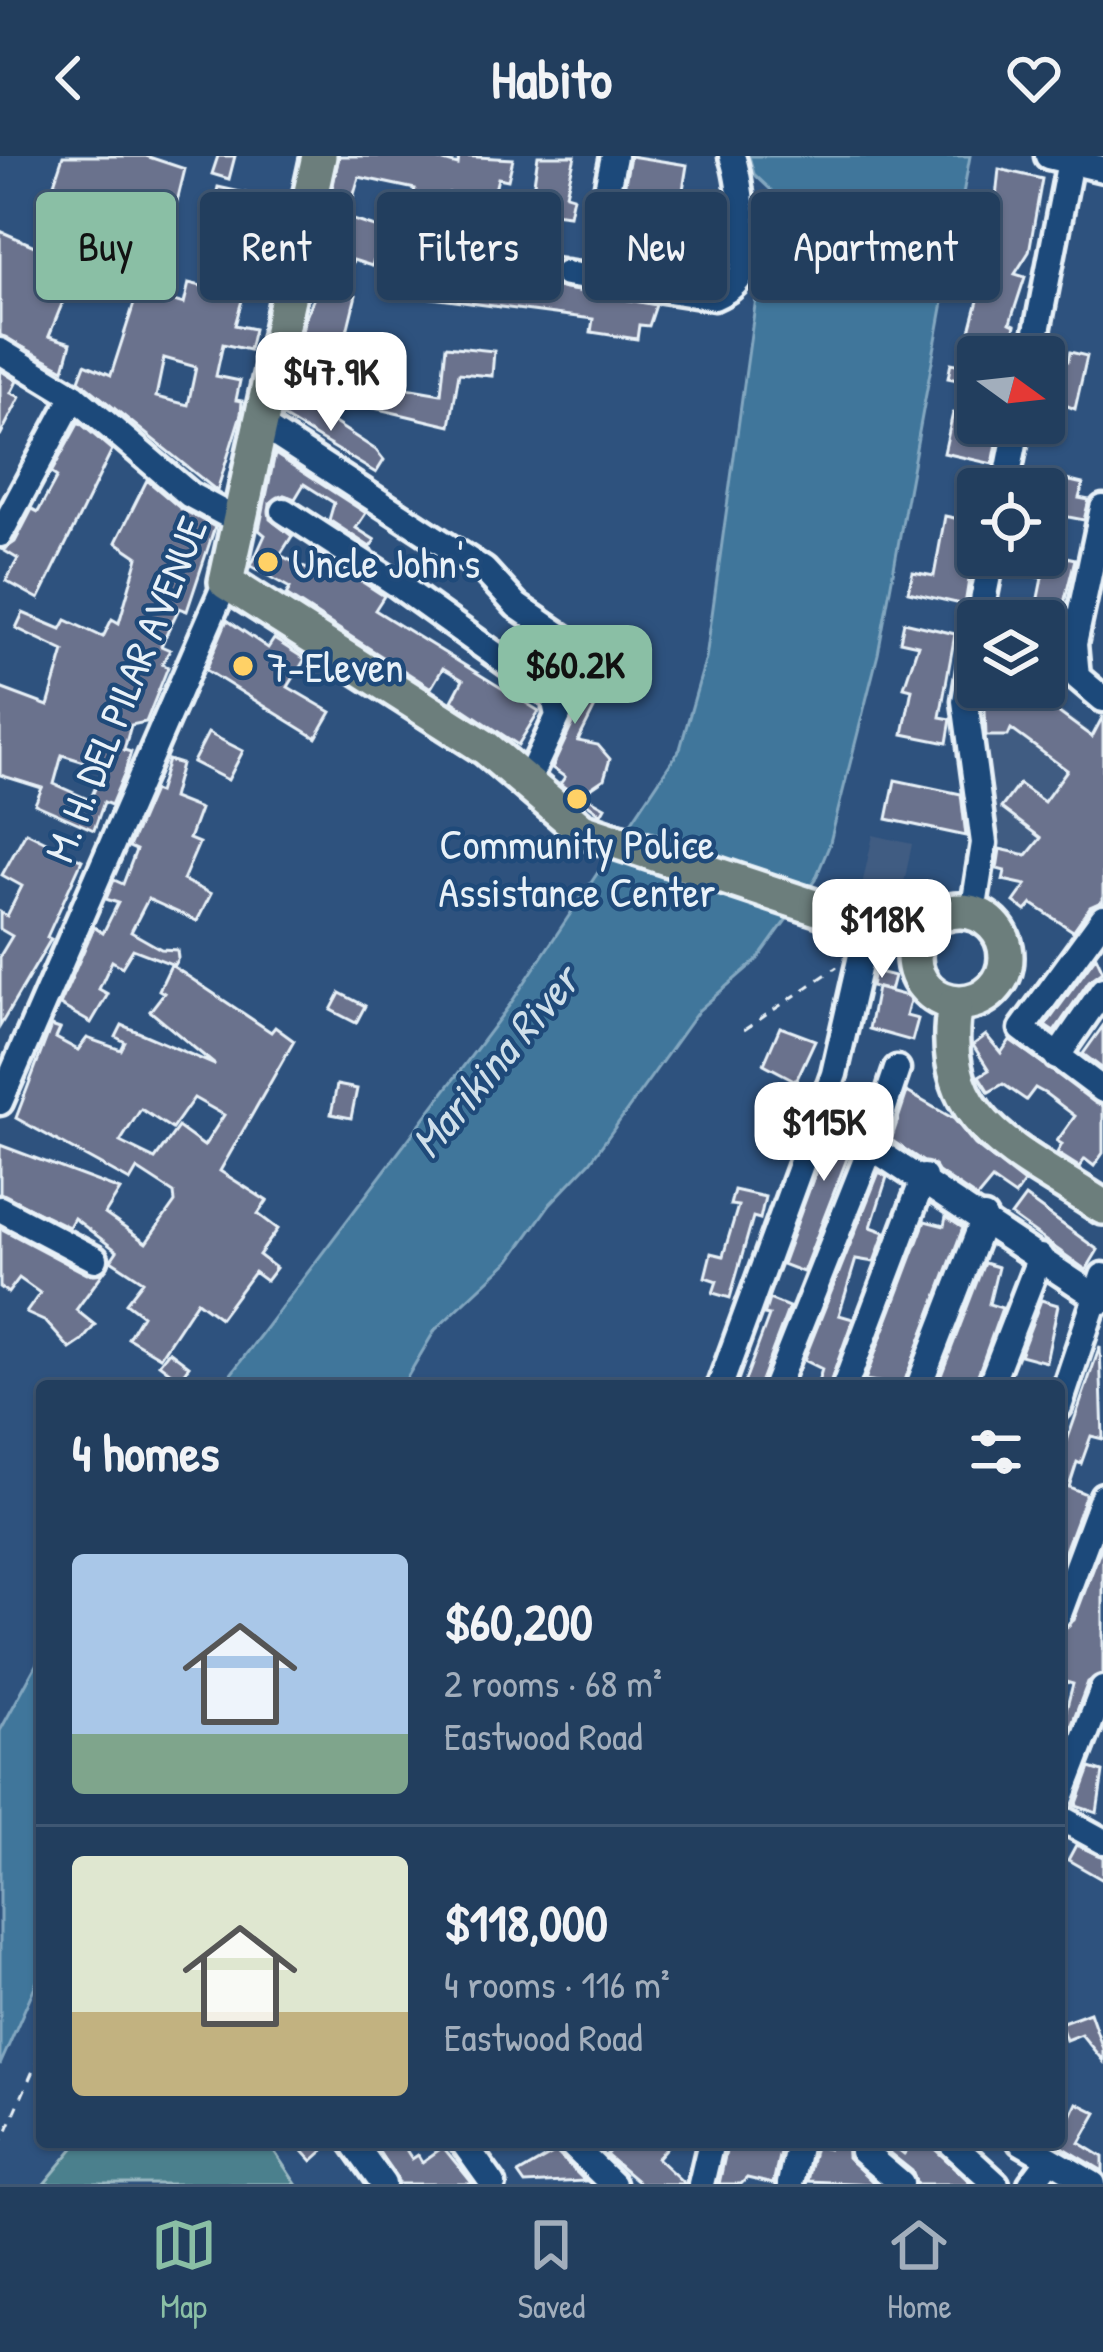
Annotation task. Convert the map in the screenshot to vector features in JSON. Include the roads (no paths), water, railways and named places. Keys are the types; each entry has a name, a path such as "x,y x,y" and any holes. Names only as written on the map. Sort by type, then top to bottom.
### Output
{"main road":[{"name":"M. H. DEL PILAR AVENUE","path":"226,582 264,427 319,156"},
{"path":"226,582 473,740 572,824 605,840 916,941"},
{"path":"973,913 1000,934 1004,969 983,997 955,1004 936,998 919,979 916,941 940,916 973,913"},
{"path":"955,1004 948,1051 968,1106 994,1133 1103,1207"}],"street":[{"path":"608,185 614,156"},
{"path":"566,274 714,297 730,289 742,273 732,156"},
{"path":"1035,336 1059,159 1103,169"},
{"path":"0,351 74,396 190,495 242,523"},
{"path":"0,534 74,396"},
{"path":"264,427 484,571 517,606 603,665"},
{"path":"1103,508 1074,644 1077,677 1103,699"},
{"path":"284,512 554,697 558,716 527,782"},
{"name":"M. H. DEL PILAR AVENUE","path":"0,1102 226,582"},
{"path":"965,708 984,843 973,913"},
{"path":"1103,918 1022,1029 1103,1090"},
{"path":"722,1380 834,1074 854,921"},
{"path":"1057,1057 1103,990"},
{"path":"778,1380 897,1069"},
{"path":"871,1147 924,1177 1099,1300 1065,1391"},
{"path":"847,1380 924,1177"},
{"path":"0,1209 95,1259"},
{"path":"922,1380 984,1218"},
{"path":"992,1380 1040,1257"},
{"path":"1065,1598 1103,1496"},
{"path":"1065,1787 1103,1689"},
{"path":"1065,1820 1103,1841"},
{"path":"357,2148 382,2184"},
{"path":"467,2148 493,2184"},
{"path":"575,2148 611,2184"},
{"path":"701,2184 708,2148"},
{"path":"792,2183 799,2148"},
{"path":"863,2148 901,2184"},
{"path":"957,2148 996,2184"},
{"path":"1030,2148 1093,2184"},
{"path":"1030,2184 1049,2160"}],"water":[{"path":"749,156 970,156 963,192 771,190 754,174"},
{"name":"Marikina River","path":"756,300 943,300 878,654 829,846 815,880 758,959 699,1010 590,1162 550,1204 510,1260 435,1330 406,1380 227,1380 509,1006 680,749 706,658"},
{"path":"36,1665 36,1984 0,2065 0,1731"}],"place":[{"name":"Uncle John's","path":"268,562"},
{"name":"7-Eleven","path":"243,666"},
{"name":"Community Police Assistance Center","path":"577,799"}]}
